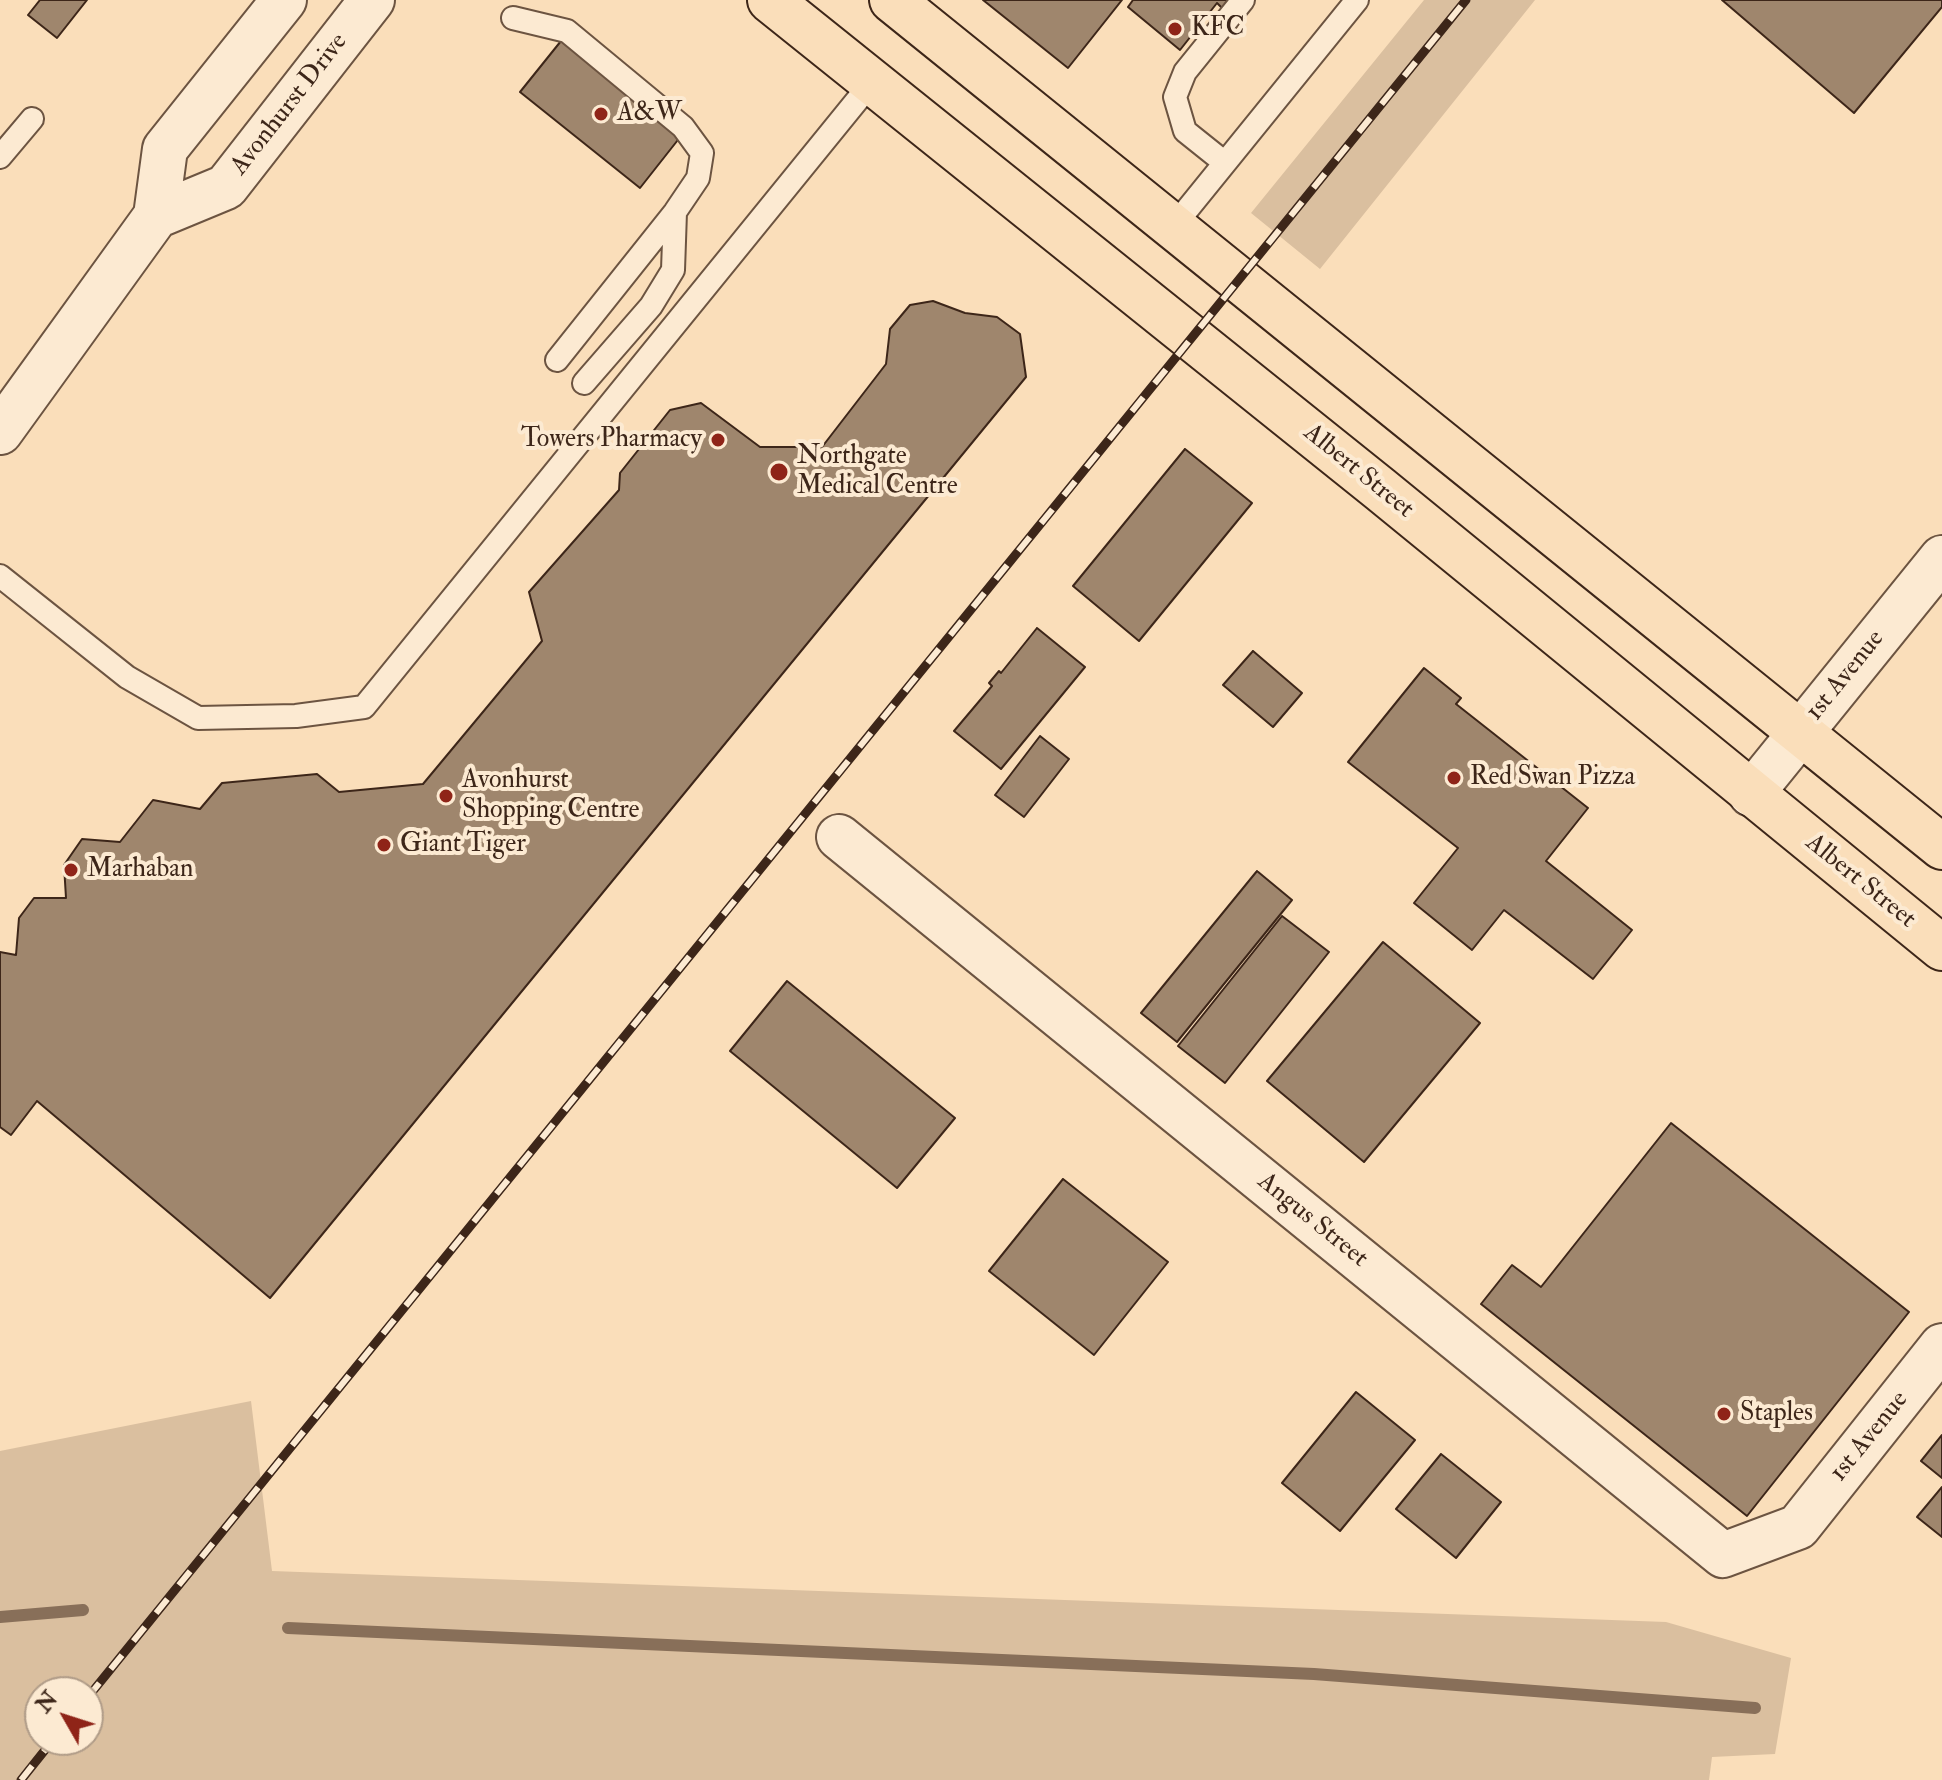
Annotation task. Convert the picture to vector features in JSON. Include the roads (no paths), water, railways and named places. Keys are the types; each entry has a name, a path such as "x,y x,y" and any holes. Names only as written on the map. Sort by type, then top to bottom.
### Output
{"main road":[{"name":"Albert Street","path":"770,0 1380,489 1942,948"},
{"path":"892,0 1942,847"}],"street":[{"path":"0,432 156,216 165,149 284,0"},
{"name":"Avonhurst Drive","path":"156,216 226,187 372,0"},
{"name":"1st Avenue","path":"1751,794 1942,558"},
{"name":"Angus Street","path":"839,837 1723,1555 1798,1527"},
{"name":"1st Avenue","path":"1798,1527 1942,1346"}],"lane":[{"path":"1225,163 1185,131 1175,97 1185,72 1243,0"},
{"path":"1173,227 1357,0"},
{"path":"513,18 567,31 683,127 702,153 698,178 675,212 557,360"},
{"path":"0,576 127,677 198,718 296,716 364,707 872,82"},
{"path":"0,157 32,119"},
{"path":"584,383 651,306 673,270 675,212"}],"waterway":[{"path":"0,1617 83,1610"},
{"path":"288,1628 1314,1674 1755,1708"}],"railway":[{"path":"104,1677 1466,0"},
{"path":"21,1780 40,1756"}],"place":[{"name":"KFC","path":"1175,29"},
{"name":"A&W","path":"601,114"},
{"name":"Towers Pharmacy","path":"718,440"},
{"name":"Northgate Medical Centre","path":"779,472"},
{"name":"Red Swan Pizza","path":"1454,778"},
{"name":"Avonhurst Shopping Centre","path":"446,796"},
{"name":"Giant Tiger","path":"384,845"},
{"name":"Marhaban","path":"71,870"},
{"name":"Staples","path":"1724,1414"}]}
